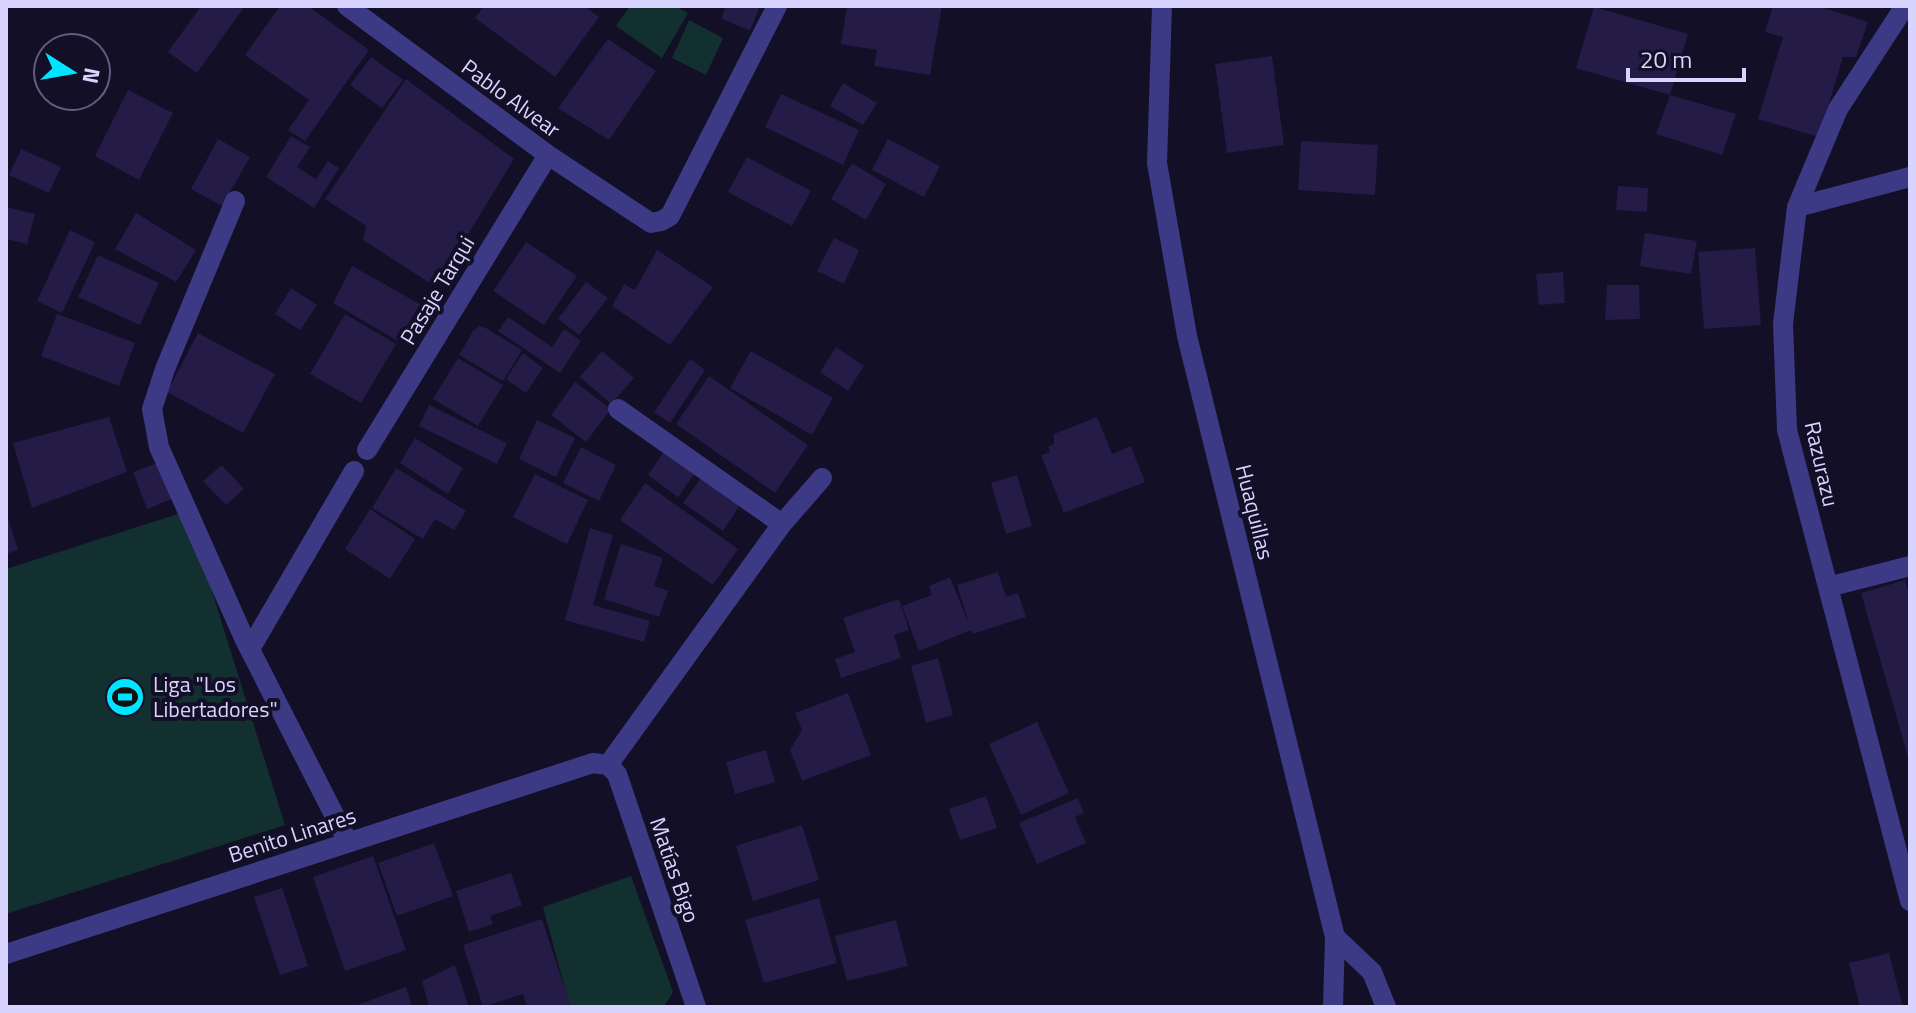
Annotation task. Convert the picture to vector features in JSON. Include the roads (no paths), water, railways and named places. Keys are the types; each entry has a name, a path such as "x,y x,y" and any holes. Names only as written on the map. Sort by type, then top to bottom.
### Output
{"street":[{"name":"Pablo Alvear","path":"347,6 548,155 651,223 670,216 777,6"},
{"name":"Huaquillas","path":"1162,6 1157,163 1187,336 1335,937 1333,1007"},
{"name":"Razurazu","path":"1905,6 1838,109 1797,207 1783,324 1787,430 1910,901"},
{"name":"Pasaje Tarqui","path":"367,450 548,155"},
{"path":"1797,207 1910,177"},
{"path":"235,201 165,369 152,409 159,447 250,649 348,842"},
{"path":"618,409 782,524"},
{"path":"250,649 354,471"},
{"path":"601,764 782,524 822,478"},
{"path":"1828,587 1910,566"},
{"name":"Benito Linares","path":"6,954 348,842 601,764"},
{"name":"Matías Bigo","path":"601,764 617,774 696,1007"},
{"path":"1335,937 1372,972 1386,1007"}],"place":[{"name":"Liga \"Los Libertadores\"","path":"125,697"}]}
